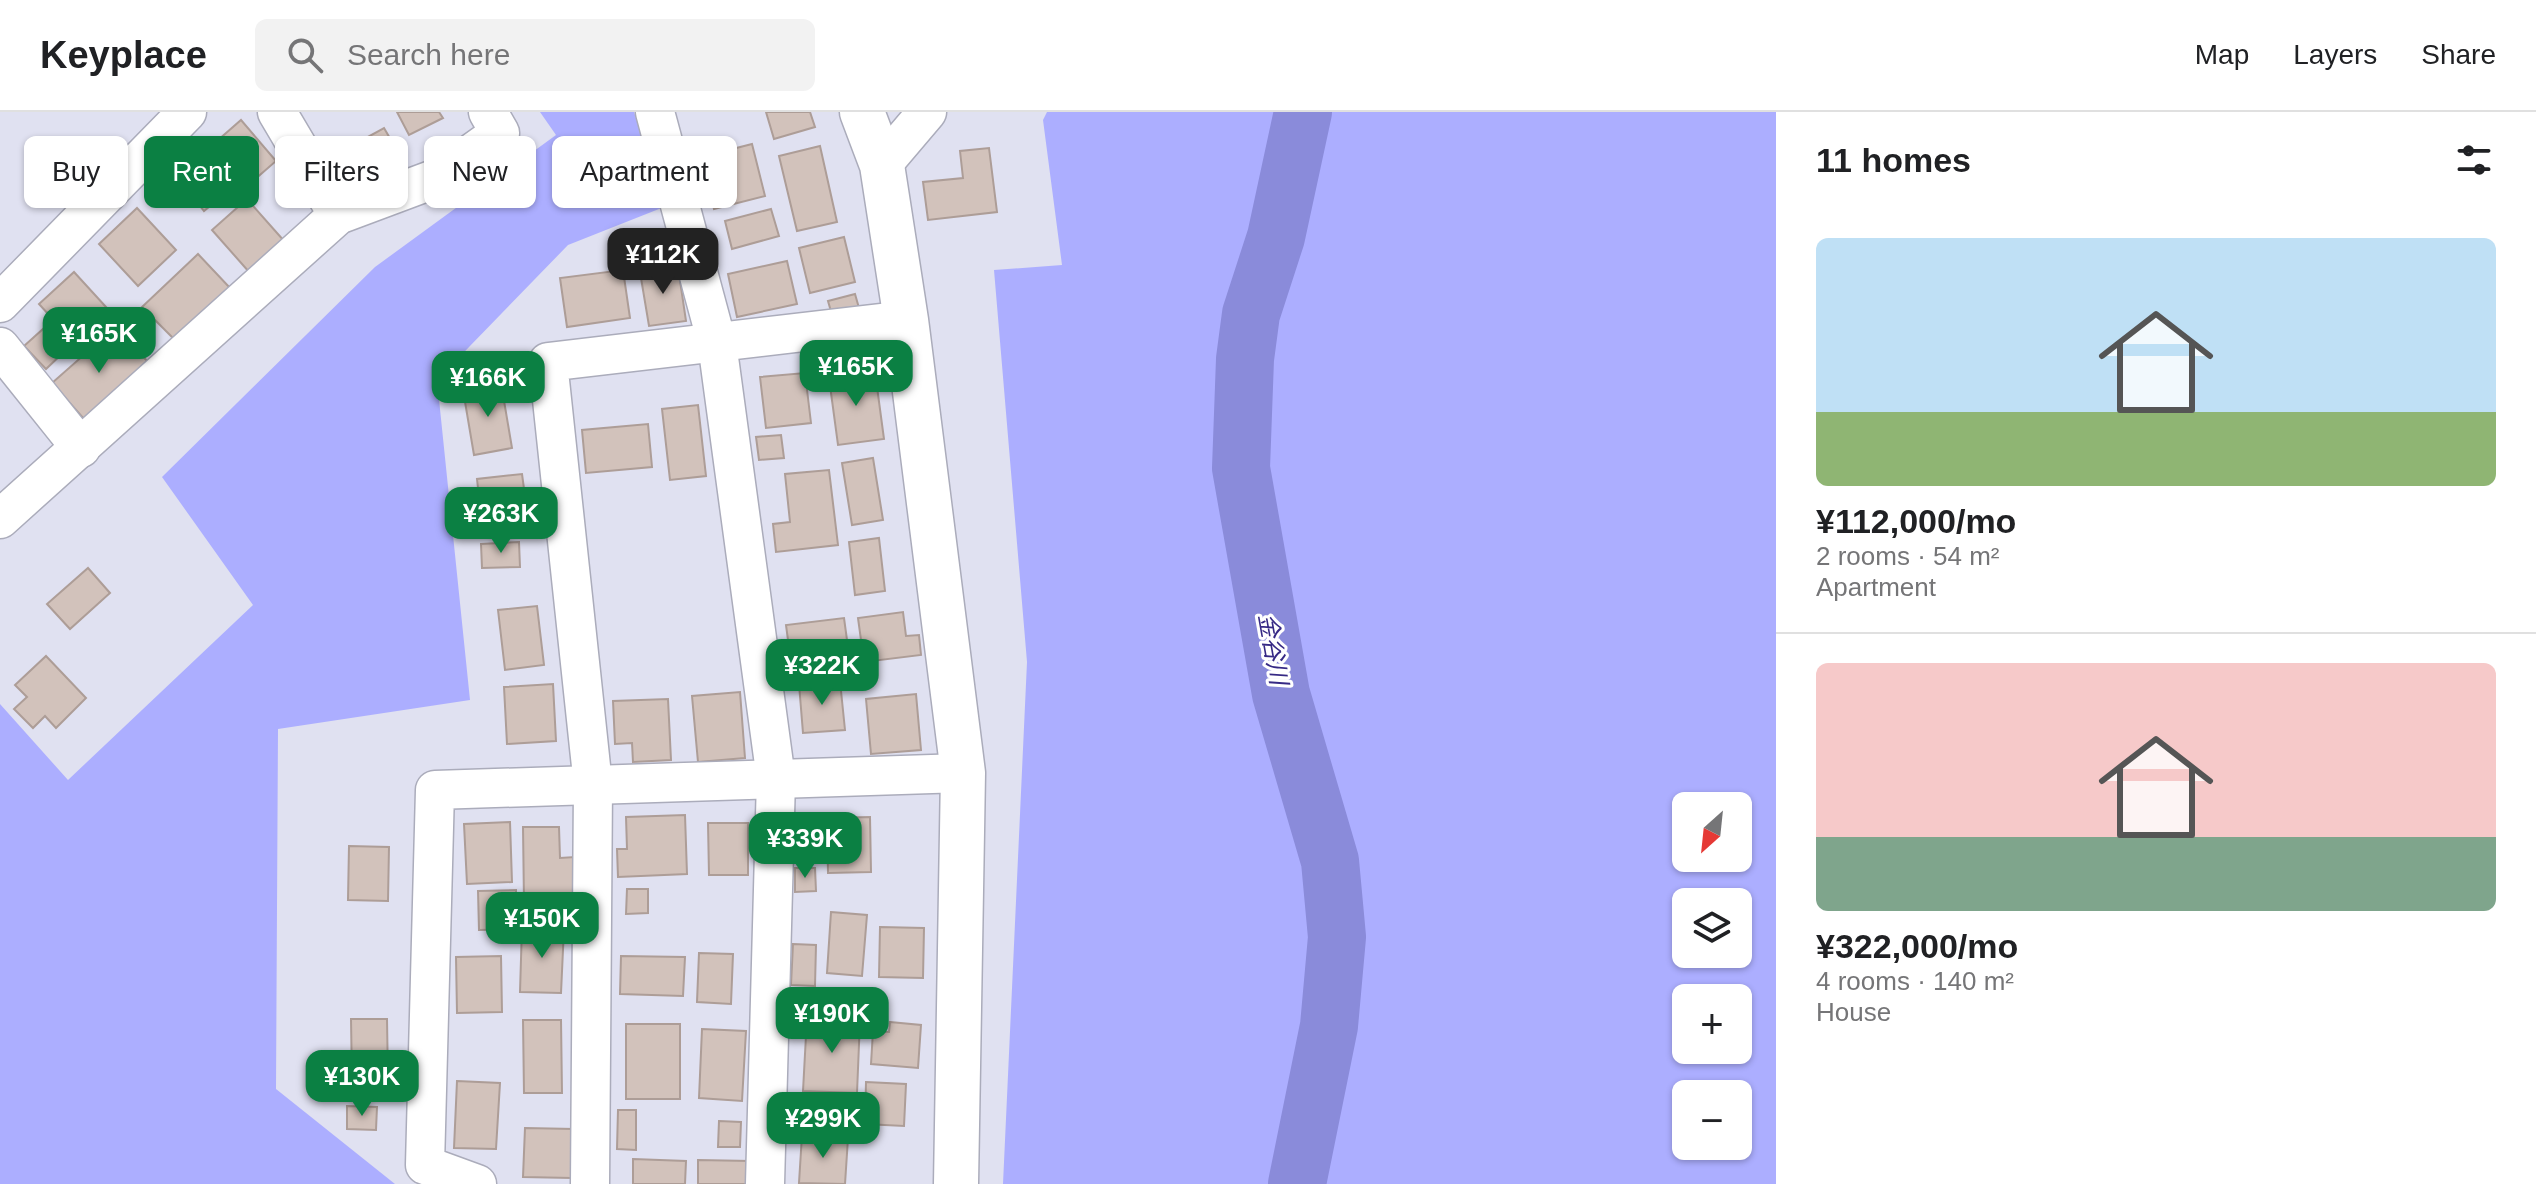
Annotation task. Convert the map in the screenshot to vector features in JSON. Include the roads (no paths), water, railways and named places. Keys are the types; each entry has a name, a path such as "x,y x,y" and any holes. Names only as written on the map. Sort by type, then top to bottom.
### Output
{"street":[{"path":"0,303 187,112"},
{"path":"277,112 338,215"},
{"path":"0,519 338,215 437,178 500,133 488,112"},
{"path":"655,112 717,343 776,779 765,1184"},
{"path":"862,112 882,165 906,320 963,773 956,1184"},
{"path":"882,165 927,112"},
{"path":"590,1184 593,785 548,362 906,320"},
{"path":"0,347 81,448"},
{"path":"477,1184 425,1165 435,790 963,773"}],"waterway":[{"name":"金谷川","path":"1297,1184 1329,1026 1337,937 1330,861 1281,694 1241,468 1245,359 1251,314 1276,237 1303,112"}]}
